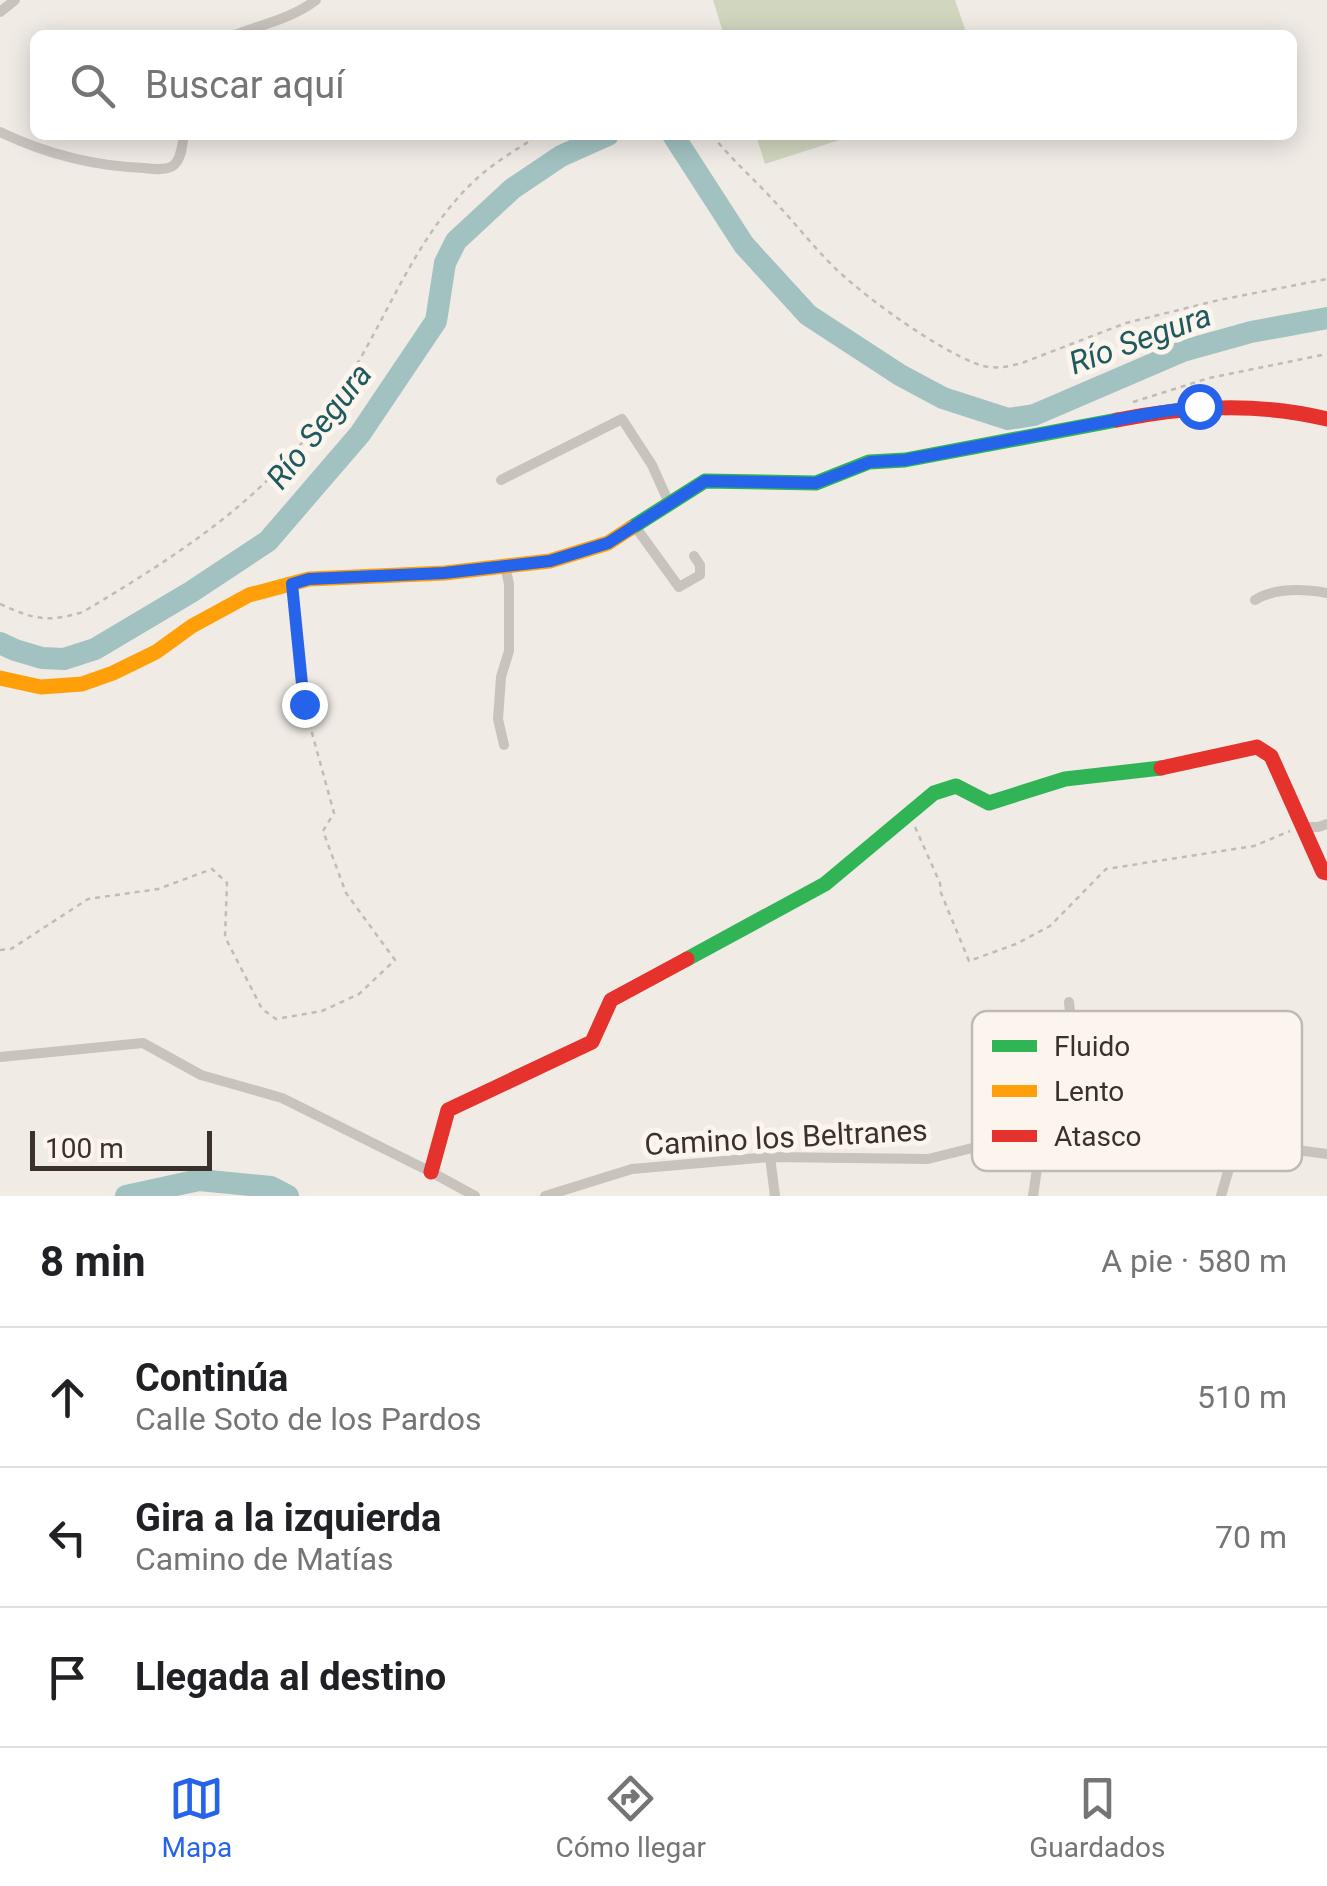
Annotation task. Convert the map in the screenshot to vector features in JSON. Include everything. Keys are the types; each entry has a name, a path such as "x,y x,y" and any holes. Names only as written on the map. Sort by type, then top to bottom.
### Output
{"street":[{"path":"0,12 15,0"},
{"path":"251,30 280,21 316,0"},
{"path":"0,132 33,148 79,161 162,169 178,160 183,140"},
{"path":"0,678 41,687 82,684 156,652 192,626 249,594 309,579 444,573 550,561 608,543 705,481 816,483 870,462 905,460 1199,406 1276,408 1327,419"},
{"path":"501,480 622,419 652,465 669,503"},
{"path":"634,525 679,587 700,575 700,564 694,556"},
{"path":"504,745 498,719 509,651 505,566"},
{"path":"1255,600 1305,589 1327,593"},
{"path":"432,1172 448,1110 592,1042 611,1000 825,884 934,793 956,786 989,803 1065,779 1159,768 1257,747 1271,756 1301,827 1327,874"},
{"path":"1301,827 1327,824"},
{"path":"1069,1002 1070,1011"},
{"path":"0,1056 144,1043 201,1075 282,1098 475,1196"},
{"name":"Camino los Beltranes","path":"548,1196 632,1169 770,1158 928,1159 972,1148"},
{"name":"Camino los Beltranes","path":"1302,1151 1327,1154"},
{"path":"770,1158 774,1196"},
{"path":"1032,1196 1036,1171"},
{"path":"1221,1196 1228,1171"}],"path":[{"path":"0,604 39,620 83,612 207,532 258,488 300,445 342,389 440,220 495,163 532,140"},
{"path":"716,140 836,269 928,337 990,367 1007,367 1126,323 1327,279"},
{"path":"1129,403 1209,378 1327,354"},
{"path":"0,950 10,949 88,899 158,889 212,869 227,884 225,937 262,1008 276,1018 322,1011 359,994 395,960 346,893 323,831 334,813 304,704 292,584"},
{"path":"908,814 940,883 969,961 1016,944 1050,926 1106,869 1254,846 1301,827"}],"green space":[{"path":"713,0 955,0 965,30 722,30"},
{"path":"758,140 839,140 765,164"}],"waterway":[{"name":"Río Segura","path":"0,643 42,658 64,659 95,649 268,541 360,434 436,321 445,263 456,241 512,189 561,156 597,140"},
{"name":"Río Segura","path":"676,140 744,245 808,315 943,398 1008,419 1034,415 1183,351 1251,332 1327,318"},
{"path":"126,1196 199,1180 271,1187 288,1196"}],"traffic: fast":[{"path":"631,528 705,481 816,483 869,462 905,460 1117,420"},
{"path":"687,959 825,884 934,793 956,786 989,803 1065,779 1161,768"}],"traffic: slow":[{"path":"0,678 41,687 82,684 156,652 192,626 249,595 309,579 445,573 550,561 608,543 631,528"}],"traffic: jam":[{"path":"1117,420 1222,408 1274,410 1327,419"},
{"path":"1161,768 1257,747 1271,756 1323,872 1327,873"},
{"path":"431,1172 448,1110 592,1042 611,1000 687,959"}],"route":[{"path":"304,704 292,584 309,579 444,573 550,561 608,543 705,481 816,483 870,462 905,460 1199,406"}]}
